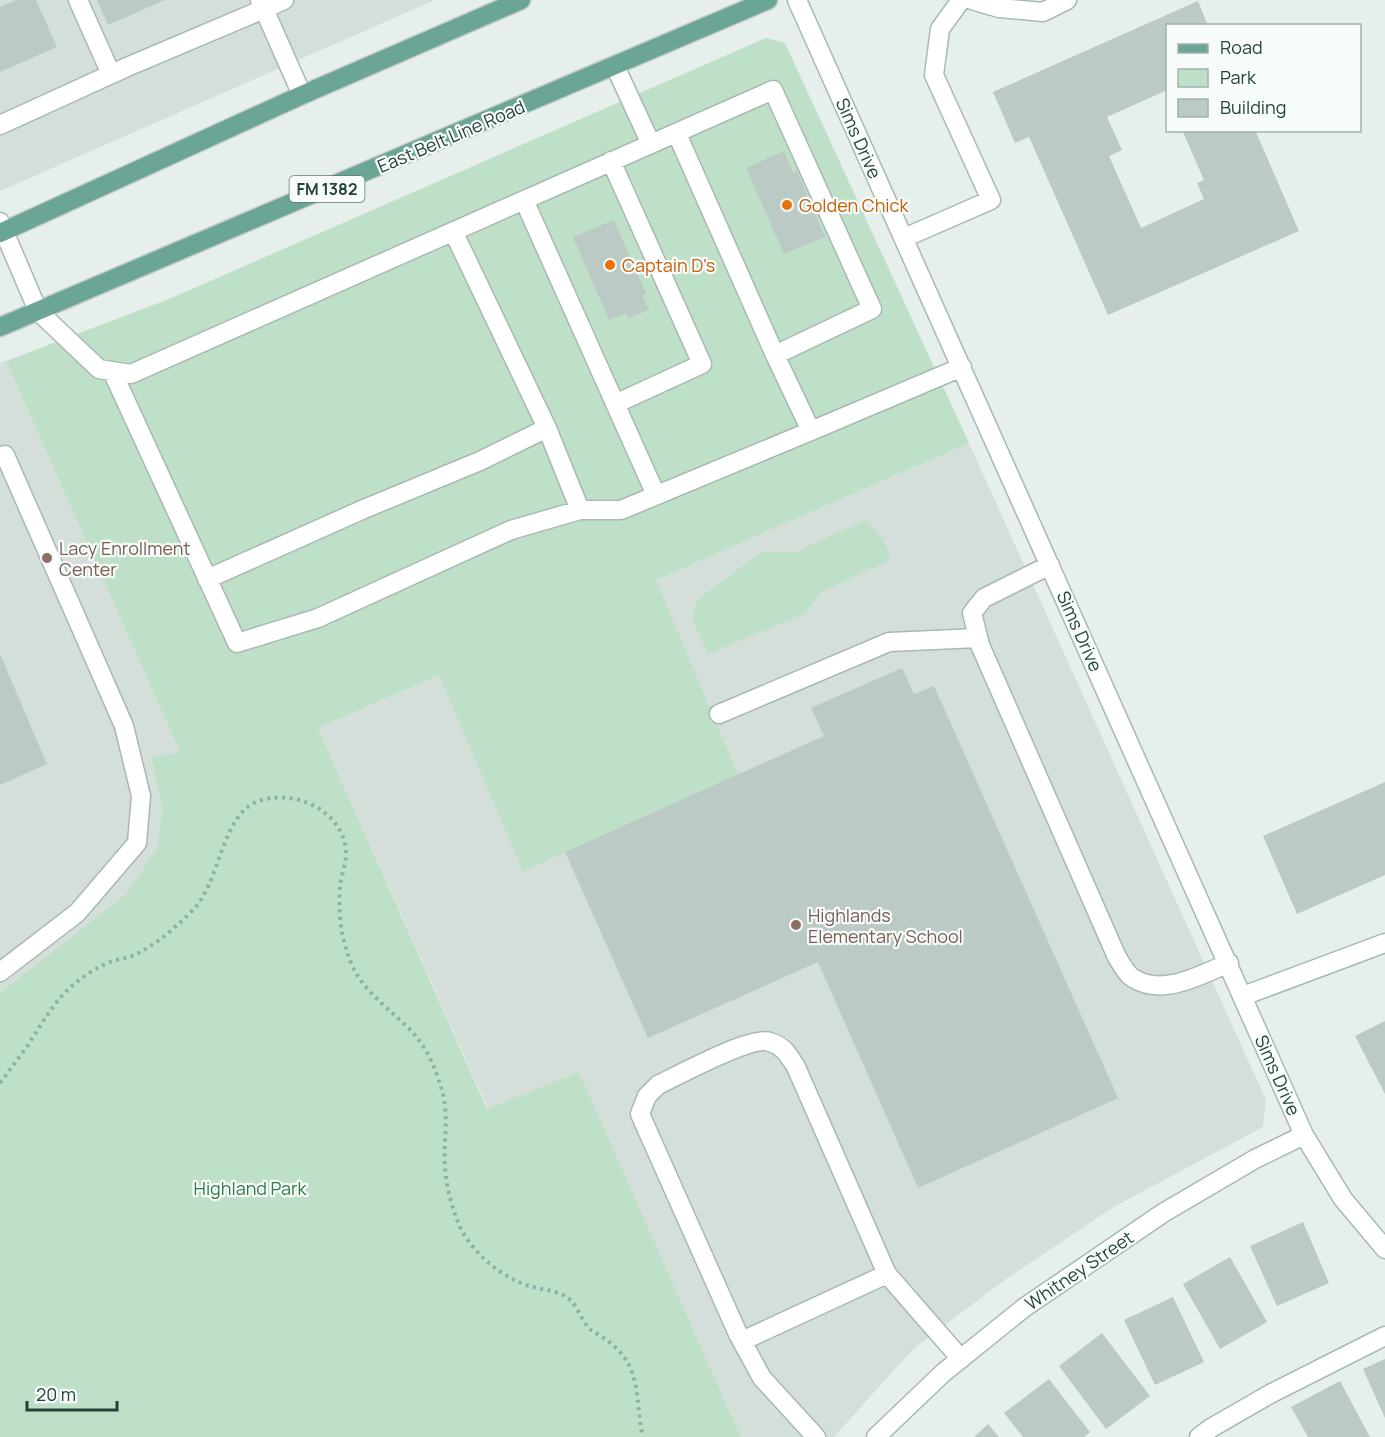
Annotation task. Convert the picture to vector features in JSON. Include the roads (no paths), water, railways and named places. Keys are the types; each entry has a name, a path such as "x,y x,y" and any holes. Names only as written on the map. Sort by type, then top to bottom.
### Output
{"main road":[{"path":"1,228 302,94 521,0"},
{"name":"East Belt Line Road","path":"0,327 768,0"}],"street":[{"path":"78,0 111,74"},
{"path":"0,125 262,4 284,0"},
{"name":"Sims Drive","path":"797,0 1304,1135 1342,1198 1385,1249"},
{"path":"904,238 991,200 934,75 940,29 961,0"},
{"path":"972,0 999,8 1043,12 1067,0"},
{"path":"262,4 302,94"},
{"path":"615,66 651,144"},
{"path":"1,228 38,311 99,369 131,374 773,90 872,309 775,355"},
{"path":"677,134 775,355 812,431"},
{"path":"611,161 702,364 615,404"},
{"path":"524,200 656,495"},
{"path":"454,233 548,428 580,510"},
{"path":"112,371 237,643 318,618 511,530 580,510 621,510 962,367"},
{"path":"207,579 364,509 480,461 548,428"},
{"path":"0,972 77,913 137,843 141,796 124,726 2,453"},
{"path":"1050,565 984,598 972,613 978,638 1116,955 1132,978 1156,986 1183,982 1228,963"},
{"path":"719,714 889,642 978,638"},
{"path":"1243,996 1385,943"},
{"path":"816,1437 762,1378 742,1341 640,1114 647,1096 658,1085 746,1044 769,1041 787,1051 887,1274 960,1359"},
{"name":"Whitney Street","path":"876,1437 943,1372 1025,1307 1163,1213 1255,1159 1304,1135"},
{"path":"742,1341 887,1274"},
{"path":"1199,1437 1270,1394 1385,1335"}],"place":[{"name":"Golden Chick","path":"787,205"},
{"name":"Captain D's","path":"610,265"},
{"name":"Lacy Enrollment Center","path":"47,558"},
{"name":"Highlands Elementary School","path":"796,925"}],"park label":[{"name":"Highland Park","path":"250,1188"}]}
